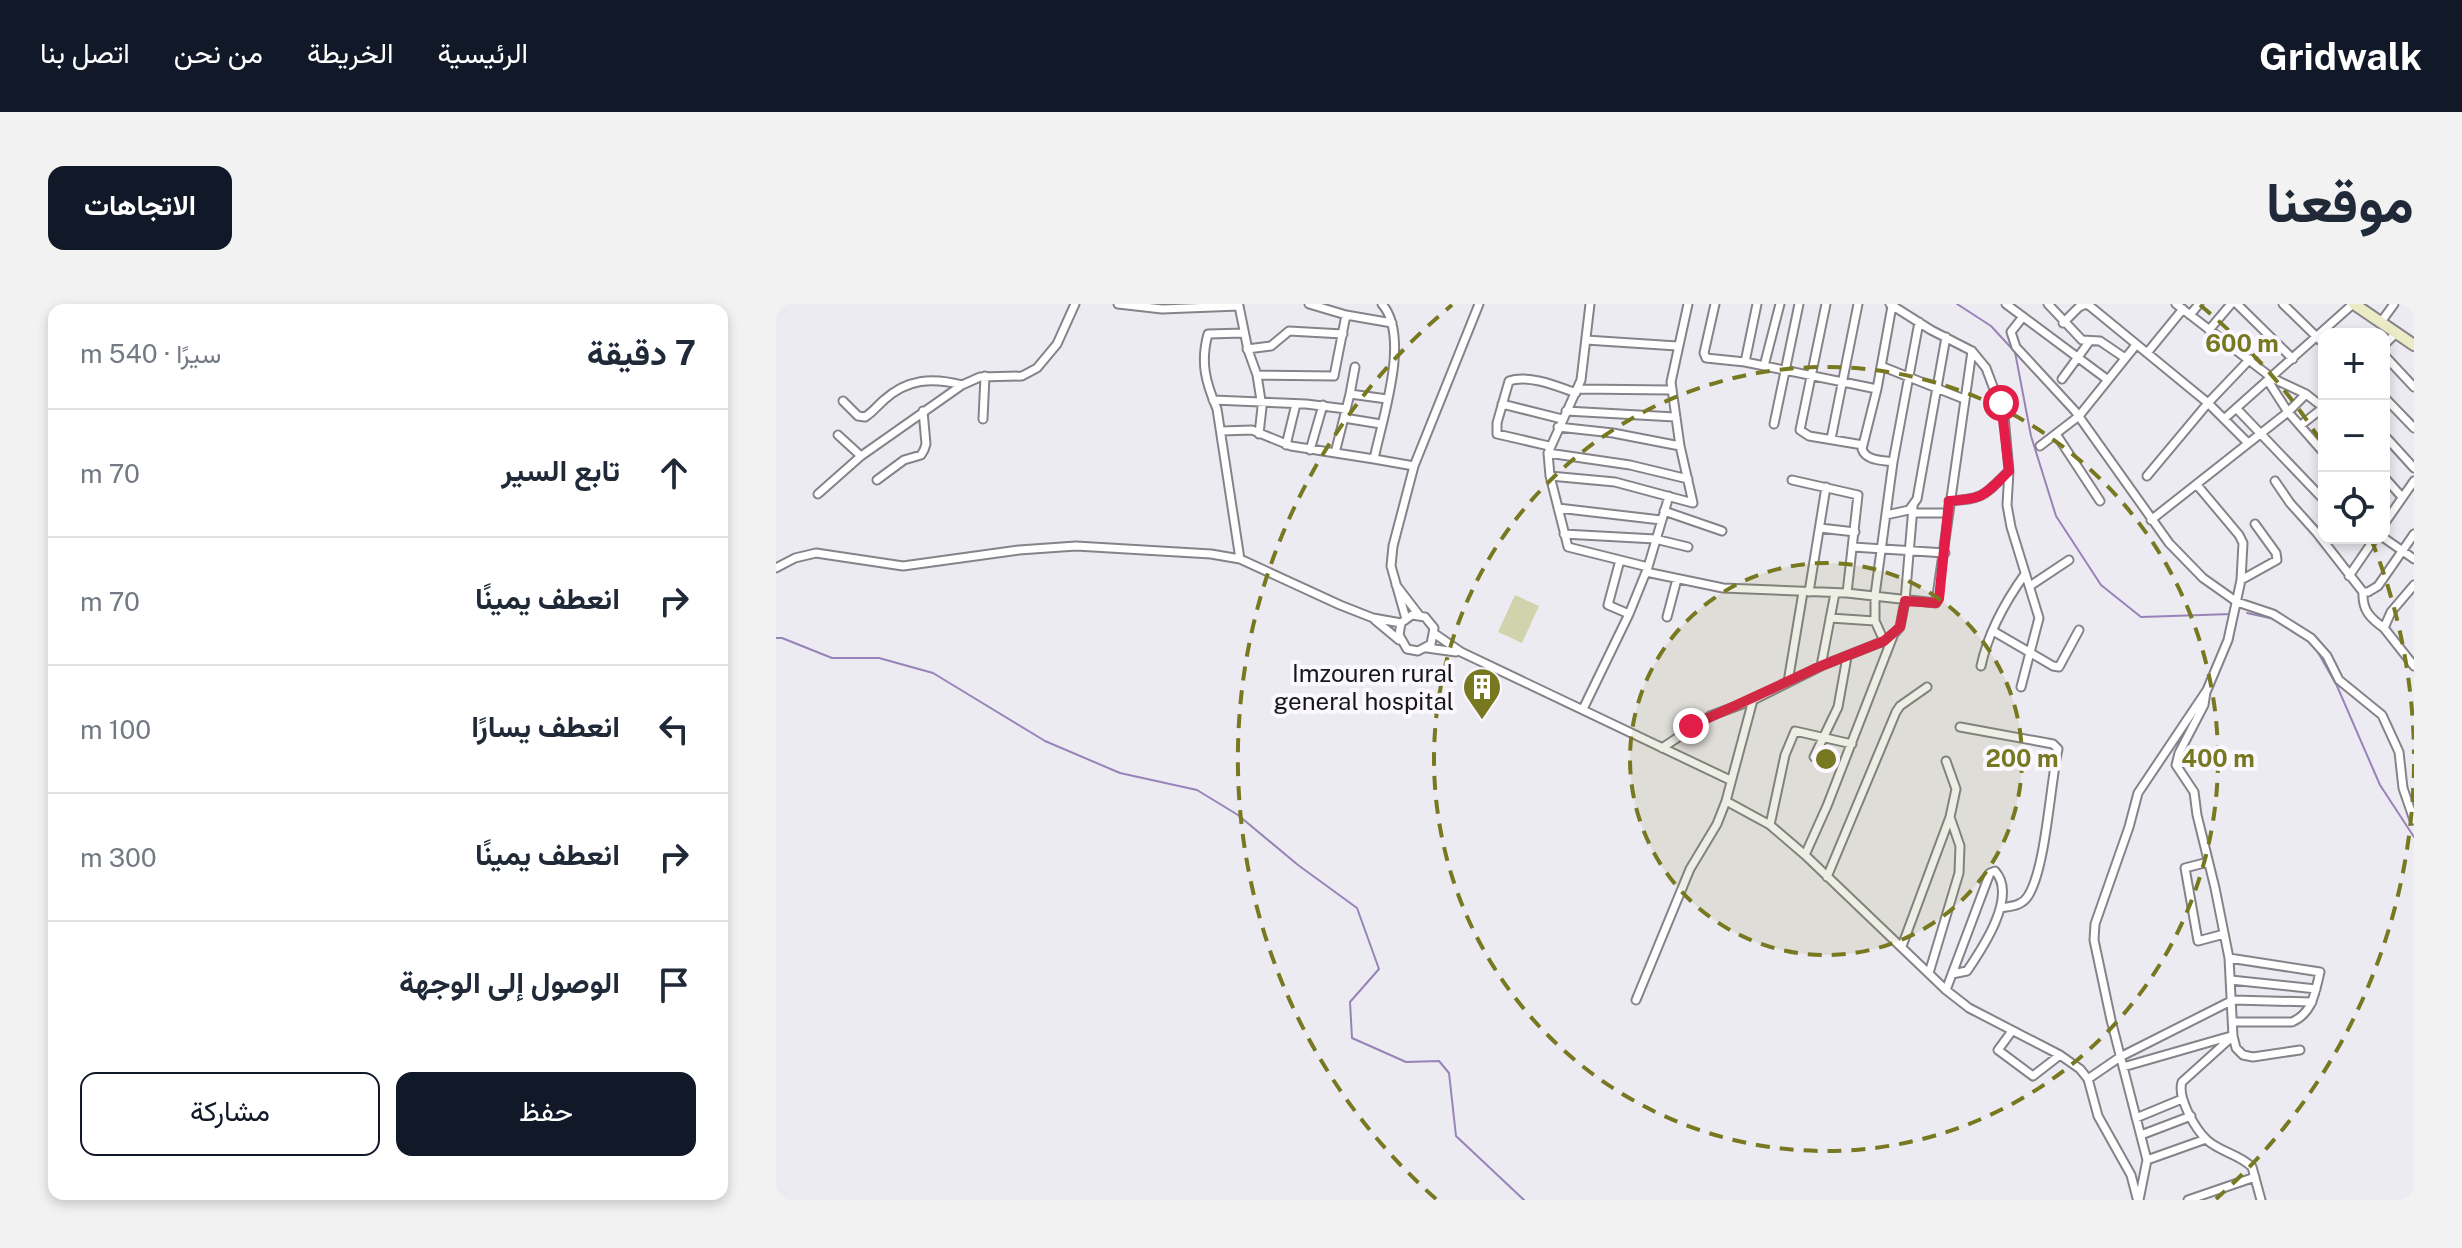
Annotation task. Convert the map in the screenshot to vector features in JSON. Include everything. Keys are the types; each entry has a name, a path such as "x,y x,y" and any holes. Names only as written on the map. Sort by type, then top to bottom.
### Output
{"main road":[{"path":"2354,304 2414,345"}],"street":[{"path":"818,494 861,456 962,385 985,376 1022,376 1037,368 1054,350 1075,304"},
{"path":"1122,304 1240,307 1247,349 1257,375 1261,402 1259,434"},
{"path":"1309,304 1346,315 1392,323"},
{"path":"1374,459 1394,361 1392,323 1382,304"},
{"path":"1400,640 1399,629 1404,621 1391,566 1393,546 1414,466 1479,304"},
{"path":"1590,304 1577,391 1548,450 1550,476 1568,547 1677,579 1723,588 1847,593 1936,603 1939,599 1949,501 1972,351"},
{"path":"1550,476 1615,482 1693,503 1671,390 1677,346 1688,304"},
{"path":"1715,304 1704,356 1877,389"},
{"path":"1745,362 1757,304"},
{"path":"1764,366 1780,304"},
{"path":"1774,424 1783,369 1799,304"},
{"path":"1826,304 1800,430 1809,436 1863,445"},
{"path":"1831,439 1858,304"},
{"path":"2006,304 2108,380"},
{"path":"2048,304 2082,340 2100,341 2125,358"},
{"path":"2063,323 2086,304 2208,403 2247,442"},
{"path":"2190,315 2199,304"},
{"path":"2209,330 2234,304 2293,359"},
{"path":"2283,304 2316,337"},
{"path":"2224,419 2354,304"},
{"path":"2381,322 2394,304"},
{"path":"1893,462 1871,459 1863,453 1891,305 1972,351 1986,368 2001,403 2009,471 2007,505 2039,618 2021,687"},
{"path":"2147,353 2179,307 2250,359 2270,380 2288,412 2318,446"},
{"path":"1257,375 1334,376 1346,315"},
{"path":"2022,318 2011,332 2016,347 2079,416 2169,543 2203,578 2237,602 2273,614 2311,638 2327,656 2339,680 2382,715 2399,752 2403,788 2414,820"},
{"path":"1884,641 1875,621 1875,595 1893,462 1919,322"},
{"path":"1247,349 1271,346 1289,331 1343,334"},
{"path":"1240,559 1221,431 1205,381 1206,337 1213,332 1244,333"},
{"path":"2390,339 2397,332"},
{"path":"1662,748 1700,721 1884,641 1900,627 1911,550 1913,510 1946,337"},
{"path":"1586,340 1677,346"},
{"path":"2062,379 2089,342"},
{"path":"2040,446 2079,416 2136,345"},
{"path":"2147,476 2208,403 2250,359"},
{"path":"2390,361 2414,387"},
{"path":"1881,366 1964,399"},
{"path":"1335,453 1355,367"},
{"path":"983,419 985,376"},
{"path":"1671,390 1577,391 1511,379 1497,423 1497,434 1548,450 1688,479"},
{"path":"843,401 858,416 865,417 885,399 912,382 935,380 962,385"},
{"path":"2270,380 2306,394 2318,403"},
{"path":"1350,394 1387,399"},
{"path":"2151,520 2288,412 2306,394"},
{"path":"1213,400 1323,405 1381,424"},
{"path":"2387,400 2414,428"},
{"path":"1286,445 1296,404"},
{"path":"1502,404 1564,415 1675,417"},
{"path":"1310,450 1323,405"},
{"path":"2237,409 2318,494"},
{"path":"877,480 904,460 921,455 926,444 923,411"},
{"path":"2301,425 2318,412"},
{"path":"1558,427 1613,433 1680,446"},
{"path":"1221,431 1247,430 1286,445 1414,466"},
{"path":"2056,434 2100,501"},
{"path":"838,435 861,456"},
{"path":"2390,442 2414,468"},
{"path":"1949,501 1975,500 1983,496 2009,471"},
{"path":"1792,480 1858,495 1847,593"},
{"path":"2275,481 2363,592 2362,603 2370,617 2384,628 2414,666"},
{"path":"2390,512 2414,481"},
{"path":"2390,484 2402,497"},
{"path":"2138,1200 2147,1160 2094,940 2095,924 2138,793 2207,690 2228,640 2237,602 2243,543 2197,485"},
{"path":"1788,682 1826,487"},
{"path":"1583,709 1629,614 1647,569 1669,496"},
{"path":"1558,508 1661,520"},
{"path":"1886,515 1913,510 1949,513"},
{"path":"1664,511 1722,531"},
{"path":"2241,580 2277,560 2276,553 2255,524"},
{"path":"1820,528 1855,532"},
{"path":"1564,534 1655,539 1688,547"},
{"path":"2363,592 2378,586 2414,534"},
{"path":"2390,542 2414,559"},
{"path":"776,568 795,558 816,553 903,566 1019,550 1076,546 1211,554 1240,559 1373,618 1413,651 1427,648 1461,652"},
{"path":"2349,576 2370,546"},
{"path":"1853,547 1945,553"},
{"path":"1620,560 1608,605 1629,614"},
{"path":"2030,586 2069,560"},
{"path":"1981,666 1985,648 2010,595 2025,574"},
{"path":"1667,617 1677,579"},
{"path":"1394,582 1419,615 1430,621 1435,634 1461,652 1730,780"},
{"path":"2384,628 2391,612 2414,585"},
{"path":"1821,666 1835,593"},
{"path":"1373,618 1404,621 1419,615"},
{"path":"1830,618 1875,621"},
{"path":"1993,631 2059,667 2079,630"},
{"path":"1427,648 1435,634"},
{"path":"1805,855 1894,634"},
{"path":"1814,757 1843,693 1847,657"},
{"path":"1827,877 1896,712 1927,687"},
{"path":"2207,690 2204,705 2176,765 2194,792 2229,958 2236,1048 2243,1055 2253,1057 2300,1050"},
{"path":"1636,1000 1690,869 1717,824 1726,801 1753,700"},
{"path":"1960,727 2053,744 2058,749 2041,852 2028,897 2018,905 2001,908"},
{"path":"1770,825 1785,755 1795,731 1852,744"},
{"path":"1902,946 1950,817 1956,789 1946,761"},
{"path":"1726,801 1770,825 1969,1008 2060,1055 2080,1069 2088,1079 2098,1116 2131,1175 2138,1200"},
{"path":"1929,973 1959,873 1960,846 1950,817"},
{"path":"2208,862 2185,868 2198,941 2224,934"},
{"path":"1946,990 1952,974 1990,873 1993,871 2001,879 2001,908 1986,944 1967,971 1952,974"},
{"path":"2229,958 2320,972 2312,1002 2305,1013 2292,1022 2233,1022"},
{"path":"2231,980 2316,989"},
{"path":"2088,1079 2120,1057 2233,1000 2312,1002"},
{"path":"2012,1031 1998,1050 2033,1076 2060,1055"},
{"path":"2123,1067 2233,1036"},
{"path":"2233,1036 2182,1082 2180,1091 2206,1139 2247,1162 2261,1200"},
{"path":"2136,1118 2182,1099"},
{"path":"2141,1135 2191,1116"},
{"path":"2147,1160 2206,1139"},
{"path":"2188,1200 2202,1198 2255,1177"}],"green space":[{"path":"1515,595 1539,606 1522,643 1498,632"}],"waterway":[{"path":"1957,304 1991,326 2015,352 2031,436 2056,516 2101,585 2141,617 2232,614"},
{"path":"2247,613 2274,619"},
{"path":"776,638 832,658 879,658 933,673 1045,741 1120,773 1197,790 1238,815 1298,865 1357,908 1379,969 1350,1002 1352,1038 1406,1062 1439,1061 1449,1073 1456,1136 1524,1200"},
{"path":"2315,647 2337,686 2380,785 2414,837"}],"place":[{"name":"Imzouren rural general hospital","path":"1482,721"}],"route":[{"path":"1691,726 1821,666 1884,641 1900,627 1905,601 1936,603 1945,553 1949,501 1975,500 1983,496 2009,471 2001,403"}]}
